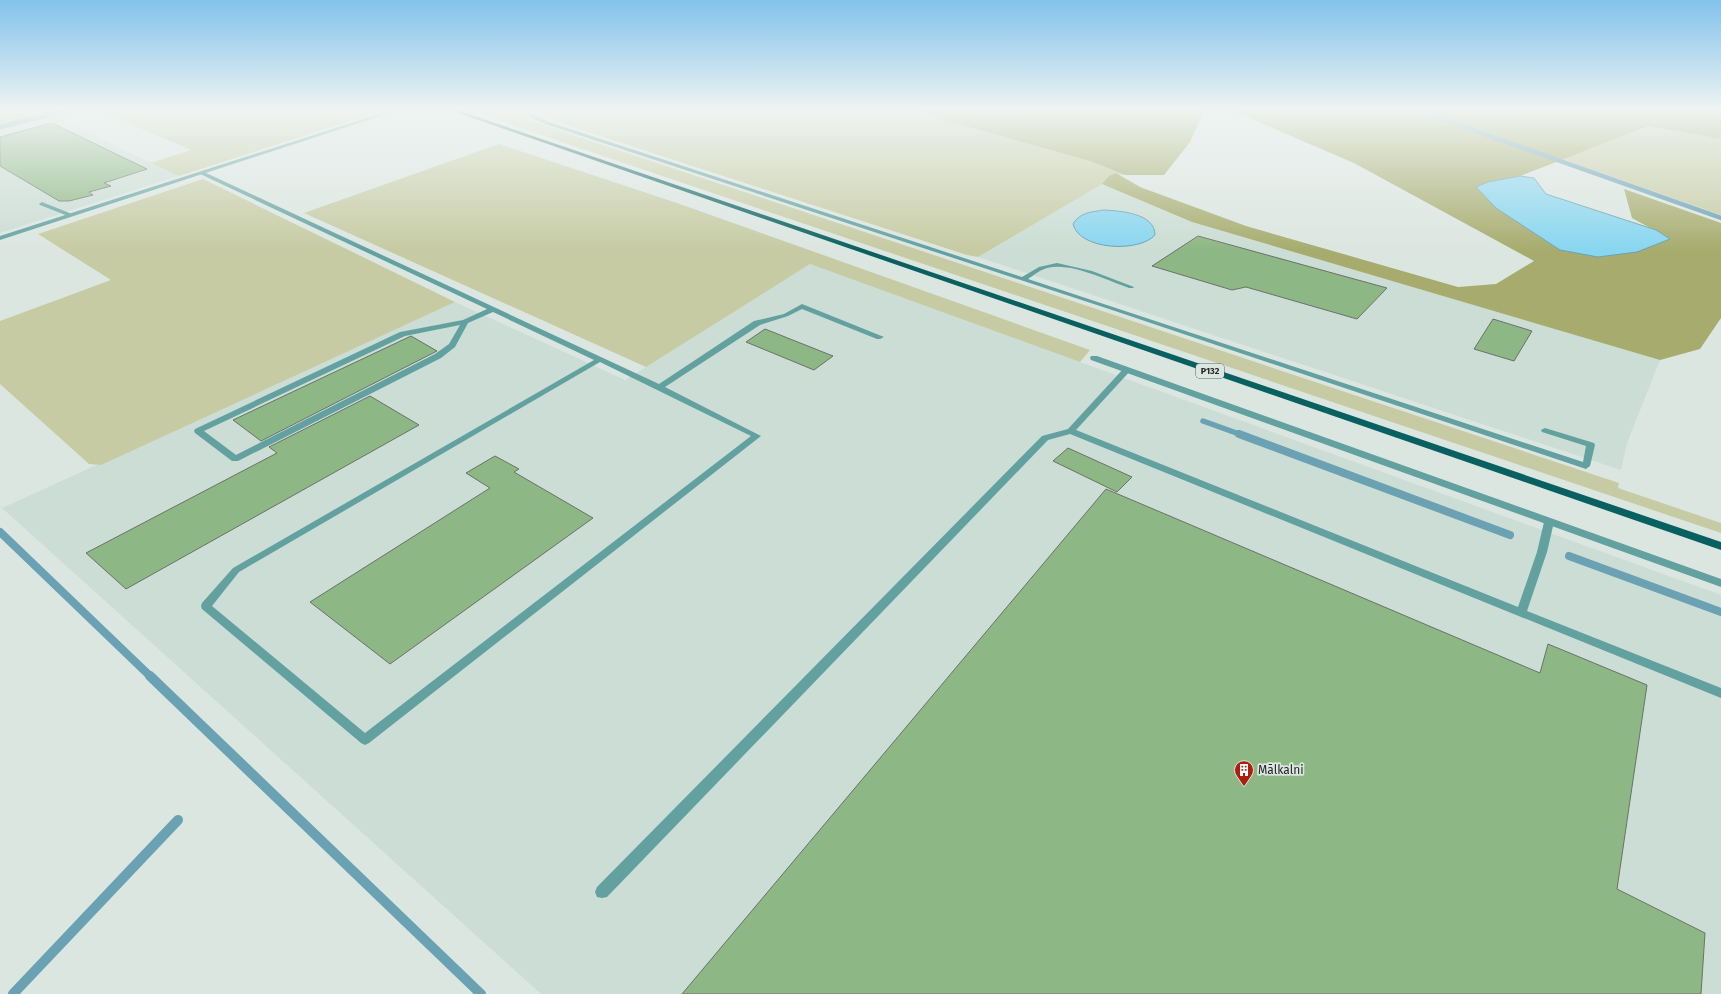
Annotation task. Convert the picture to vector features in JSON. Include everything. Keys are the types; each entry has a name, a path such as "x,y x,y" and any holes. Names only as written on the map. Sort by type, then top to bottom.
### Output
{"main road":[{"name":"P132","path":"589,157 1721,546"}],"street":[{"path":"0,238 250,157"},
{"path":"1094,358 1721,583"}],"lane":[{"path":"652,157 1586,466 1591,445 1545,430"},
{"path":"202,173 601,359 757,436 366,740 206,606 236,570 601,359"},
{"path":"42,204 70,215"},
{"path":"1023,279 1037,270 1048,266 1067,265 1131,287"},
{"path":"659,387 757,323 786,314 802,306 880,337"},
{"path":"465,322 452,345 438,356 235,458 198,431 403,334 465,322 494,309"},
{"path":"602,892 1044,438 1071,431 1127,370"},
{"path":"1071,431 1522,611 1721,693"},
{"path":"1522,611 1542,552 1549,522"}],"shaded area":[{"path":"0,157 140,157 179,176 0,233"},
{"path":"1102,184 1192,222 1660,360 1627,443 1621,470 978,257"},
{"path":"810,264 1721,595 1721,994 541,994 2,508 455,302 625,380"}],"green space":[{"path":"168,157 237,157 179,176 151,163"},
{"path":"461,157 539,157 677,203 1090,350 1080,362 810,264 646,367 304,213"},
{"path":"607,157 640,157 1619,483 1618,488 1721,523 1721,533"},
{"path":"666,157 1077,157 1093,162 1125,175 1118,174 1109,177 1102,184 978,257 967,255"},
{"path":"1077,157 1178,157 1164,175 1125,175 1093,162"},
{"path":"1341,157 1568,157 1520,176 1488,182 1540,236 1560,250 1670,239 1632,218 1624,189 1721,223 1721,318 1700,349 1660,360 1192,222 1102,184 1109,176 1116,173 1140,187 1246,226 1458,287 1496,284 1534,261 1354,163"},
{"path":"1566,157 1721,157 1721,215 1562,159"},
{"path":"203,179 455,302 101,465 89,464 0,384 0,321 111,280 38,234"}],"water":[{"path":"1520,176 1534,178 1546,194 1656,230 1670,239 1637,252 1598,257 1560,250 1496,208 1476,187 1488,182"},
{"path":"1104,210 1119,211 1143,218 1149,222 1155,235 1147,241 1136,245 1110,246 1097,244 1078,233 1073,224 1079,217 1087,213"}],"building":[{"path":"0,157 123,157 147,169 104,183 111,186 89,192 93,195 69,201 59,201 0,166"},
{"path":"1198,236 1387,288 1357,319 1246,287 1232,290 1152,266"},
{"path":"1493,319 1532,331 1514,361 1474,349"},
{"path":"765,329 833,356 814,370 746,342"},
{"path":"411,336 437,351 261,441 233,420"},
{"path":"370,396 419,425 126,589 86,553 277,453 269,447"},
{"path":"1068,448 1132,477 1117,492 1053,461"},
{"path":"495,456 519,469 514,472 593,518 390,664 310,602 490,488 466,473"},
{"name":"Mālkalni","path":"1106,489 1540,673 1548,644 1647,685 1617,889 1705,933 1701,994 682,994"}],"waterway":[{"path":"1550,157 1721,218"},
{"path":"1203,421 1242,435"},
{"path":"1239,434 1510,535"},
{"path":"0,532 151,677"},
{"path":"1569,556 1721,612"},
{"path":"150,676 481,994"},
{"path":"13,994 178,820"}],"place":[{"name":"Mālkalni","path":"1244,787"}]}
